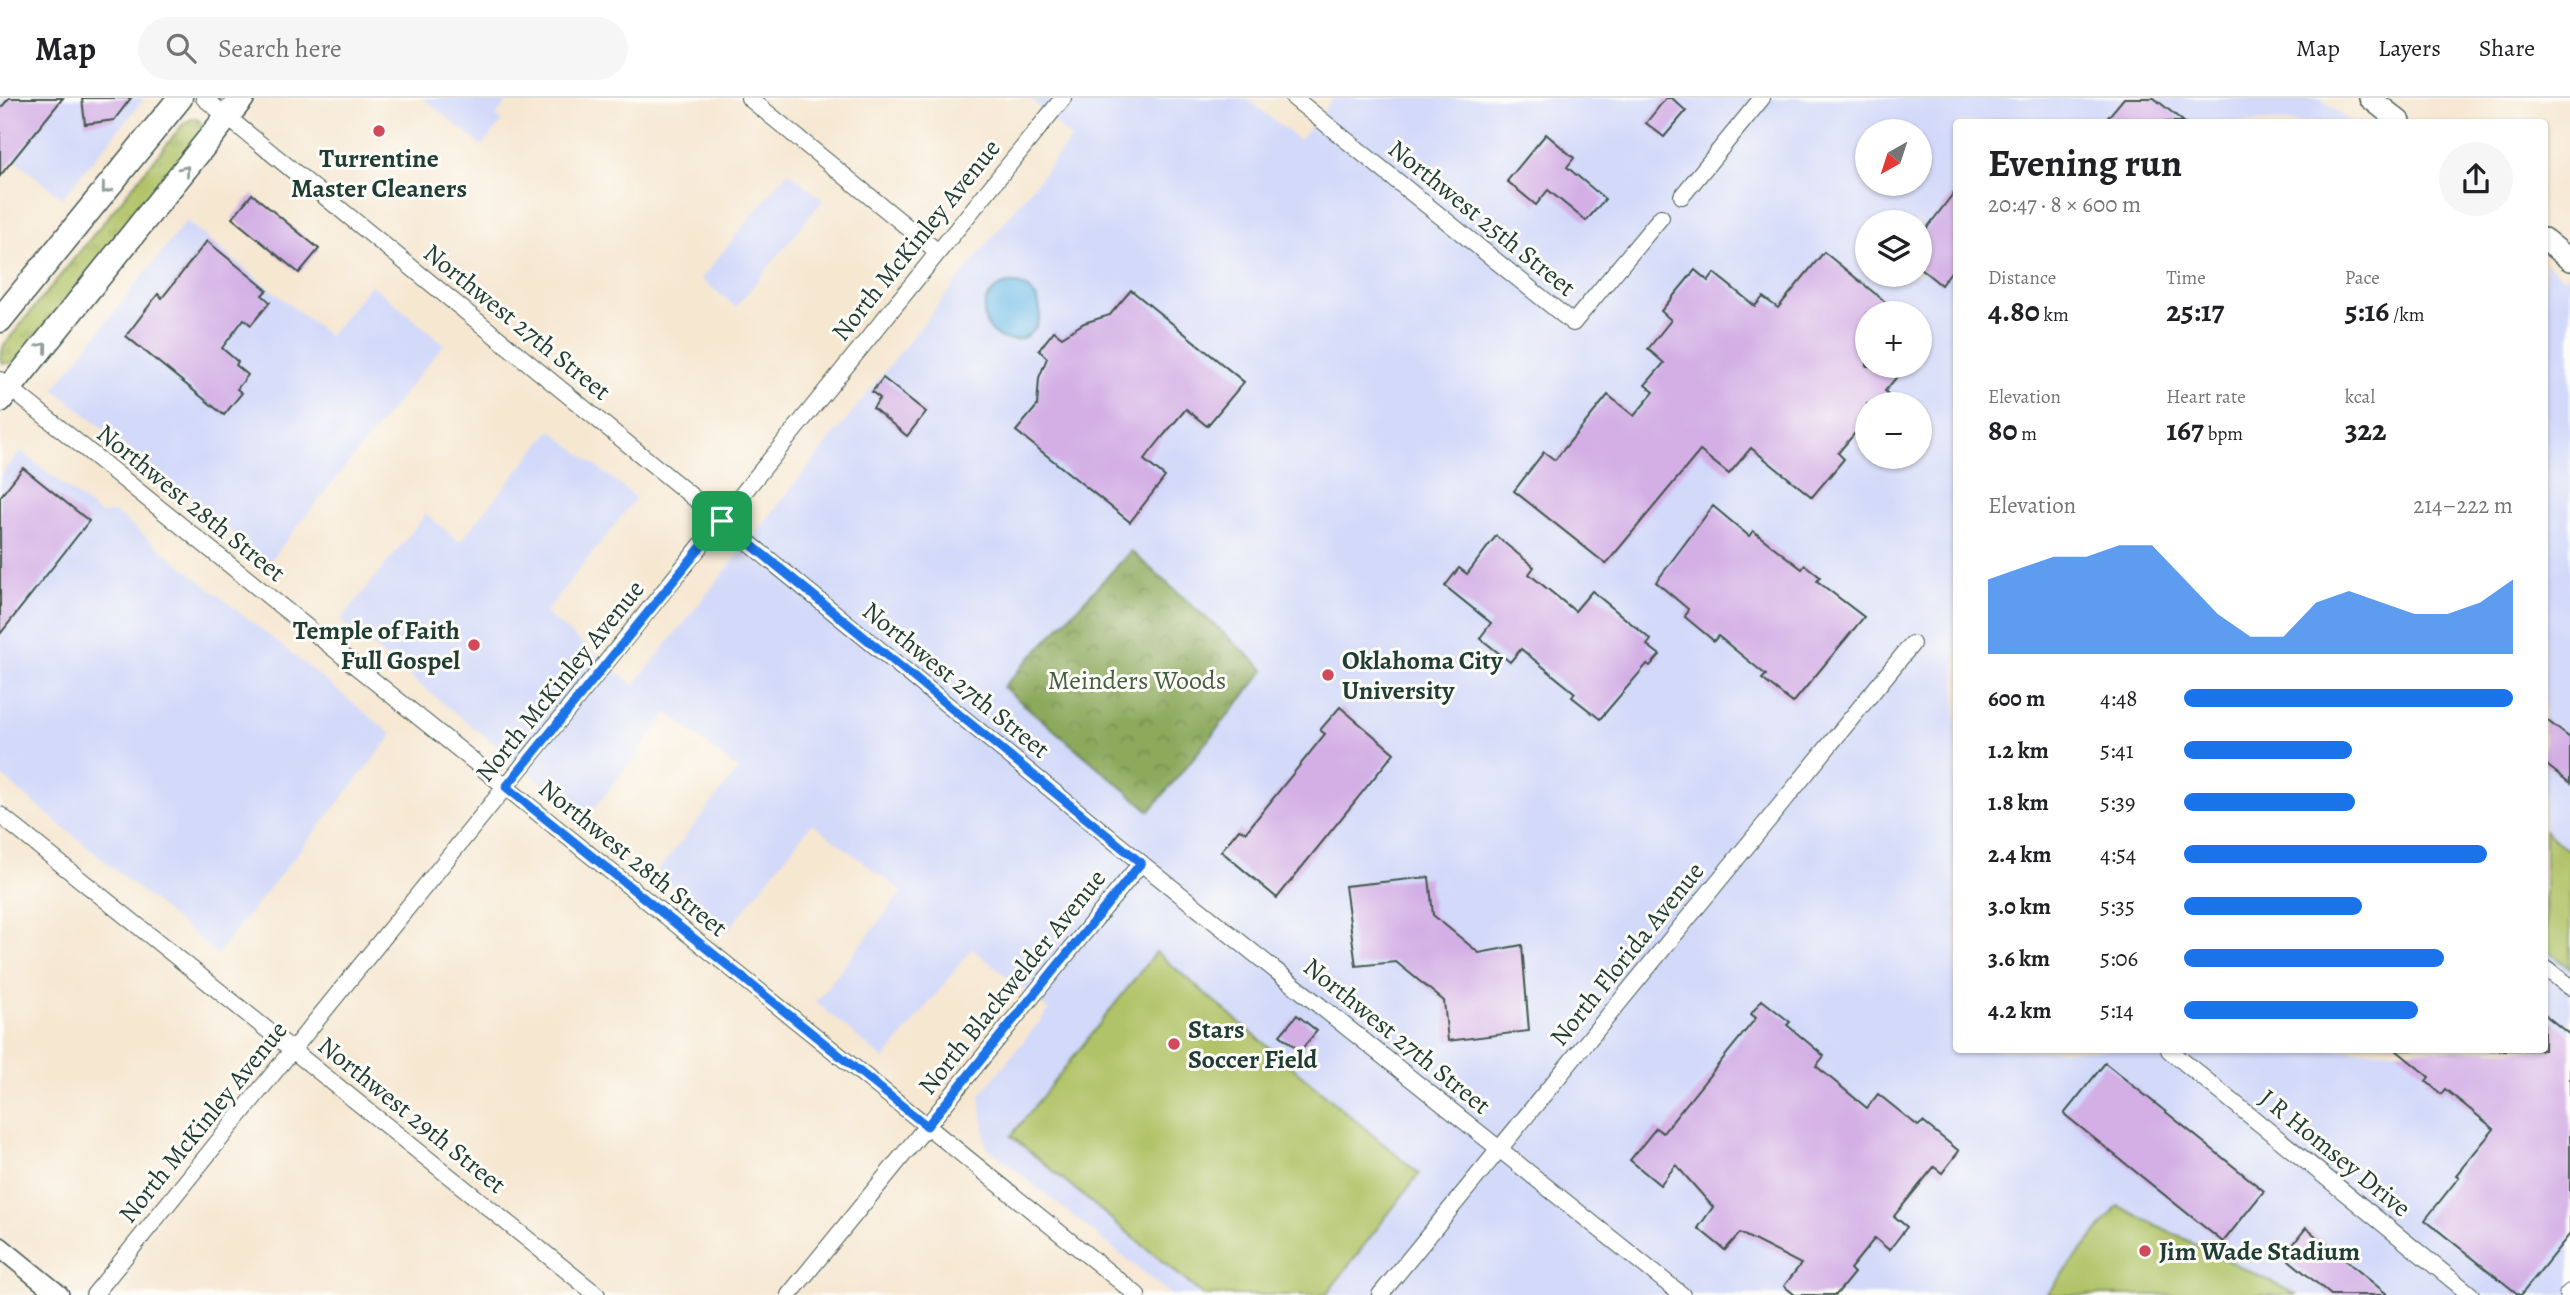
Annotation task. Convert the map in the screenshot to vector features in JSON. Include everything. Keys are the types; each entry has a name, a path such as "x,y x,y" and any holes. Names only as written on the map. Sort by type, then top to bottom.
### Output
{"main road":[{"path":"0,320 180,98"},
{"path":"3,390 242,98"},
{"path":"2370,98 2396,119"},
{"path":"2548,242 2570,260"}],"street":[{"name":"Northwest 27th Street","path":"204,98 1141,863 1682,1295"},
{"path":"749,98 939,252"},
{"name":"North McKinley Avenue","path":"94,1295 1063,98"},
{"name":"Northwest 25th Street","path":"1294,98 1573,323 1661,217"},
{"path":"1682,196 1762,98"},
{"name":"Northwest 28th Street","path":"3,390 506,787 1137,1295"},
{"name":"North Florida Avenue","path":"1380,1295 1912,644"},
{"name":"Northwest 29th Street","path":"0,815 597,1295"},
{"name":"North Blackwelder Avenue","path":"789,1295 1141,863"},
{"path":"2548,970 2570,987"},
{"name":"J R Homsey Drive","path":"2173,1053 2471,1295"},
{"path":"0,1247 59,1295"}],"shaded area":[{"path":"0,98 144,99 62,198 0,148"},
{"path":"423,98 510,98 496,116 502,122 482,146"},
{"name":"Oklahoma City University","path":"1030,98 1246,98 1299,140 1334,98 2320,98 2346,119 1953,119 1953,1053 2548,1053 2548,265 2564,278 2570,272 2570,1295 1171,1295 986,1146 980,1095 1049,1010 972,949 884,1060 816,1002 902,892 812,823 727,932 656,873 738,770 668,713 587,818 340,621 426,514 460,542 551,430 636,498 545,613 634,685 1071,139"},
{"path":"788,171 823,200 736,307 701,279"},
{"path":"186,221 329,336 371,284 444,344 269,562 54,389"},
{"path":"21,451 100,514 116,513 393,735 217,954 0,775 0,476"}],"green space":[{"path":"194,118 200,121 203,127 198,137 18,358 12,363 2,363 0,358 4,345 184,123"},
{"name":"Meinders Woods","path":"1131,551 1265,670 1150,811 1003,687"},
{"path":"2548,834 2570,852 2570,969 2548,951"},
{"name":"Stars Soccer Field","path":"1156,952 1419,1174 1326,1295 1203,1295 1011,1136"},
{"name":"Jim Wade Stadium","path":"2118,1206 2297,1295 2046,1295"}],"water":[{"path":"1006,284 1018,284 1028,288 1036,296 1040,312 1036,328 1028,336 1018,340 1006,340 996,336 988,328 984,318 984,306 988,296 996,288"}],"building":[{"path":"9,98 63,98 0,176 0,109"},
{"path":"82,98 131,98 114,120 85,124"},
{"path":"1666,98 1672,98 1686,111 1664,137 1646,123"},
{"path":"2124,98 2154,98 2180,119 2106,119"},
{"path":"1546,134 1574,158 1567,167 1605,199 1586,221 1548,190 1536,205 1507,181"},
{"path":"252,194 319,249 299,273 232,218"},
{"path":"1953,194 1953,269 1941,285 1932,278 1932,221"},
{"path":"207,241 267,290 262,295 270,302 251,325 244,319 222,348 248,375 237,389 242,393 224,415 126,336 158,294 162,298"},
{"path":"1824,252 1855,277 1855,287 1867,287 1884,301 1855,301 1855,378 1896,378 1886,392 1855,392 1855,433 1838,453 1844,459 1812,497 1751,448 1729,474 1700,451 1606,564 1514,491 1544,452 1555,460 1608,395 1634,416 1654,392 1645,385 1664,363 1648,349 1671,320 1661,311 1695,270 1708,281 1714,273 1755,306 1763,297 1778,308"},
{"path":"1131,290 1244,382 1207,426 1186,409 1164,435 1144,460 1165,477 1130,522 1016,431 1037,406 1039,378 1047,358 1039,350 1054,331 1062,337 1084,323 1110,315"},
{"path":"883,378 926,412 907,436 873,408 880,398 872,392"},
{"path":"23,468 89,521 0,634 0,497"},
{"path":"1713,506 1749,536 1753,531 1802,569 1805,565 1820,577 1817,581 1864,617 1793,703 1762,679 1766,675 1718,636 1714,641 1685,617 1688,609 1656,582"},
{"path":"1496,536 1534,567 1529,574 1575,611 1592,591 1651,640 1647,645 1660,655 1650,666 1647,664 1600,719 1572,697 1575,693 1521,649 1510,662 1480,638 1491,623 1445,586 1459,568 1467,574"},
{"path":"1340,707 1394,753 1277,898 1221,851 1239,829 1246,832 1325,734 1320,730"},
{"path":"2548,721 2570,738 2570,783 2548,766"},
{"path":"1429,877 1433,915 1479,953 1522,945 1529,1031 1448,1041 1444,1001 1396,962 1356,966 1345,886"},
{"path":"1762,1000 1790,1022 1787,1025 1824,1056 1816,1066 1867,1108 1878,1094 1918,1126 1923,1122 1959,1151 1942,1173 1934,1167 1894,1216 1907,1227 1889,1250 1875,1238 1850,1269 1854,1273 1836,1295 1795,1295 1784,1286 1801,1264 1740,1233 1725,1250 1698,1228 1713,1207 1676,1165 1660,1185 1630,1160 1656,1128 1663,1133 1756,1018 1751,1014"},
{"path":"1297,1015 1317,1031 1300,1051 1280,1035"},
{"path":"2548,1017 2570,1035 2570,1234 2521,1295 2425,1220 2459,1177 2456,1175 2494,1129 2445,1089 2441,1094 2426,1081 2429,1077 2400,1053 2548,1053"},
{"path":"2105,1063 2264,1191 2223,1242 2064,1114"},
{"path":"2306,1228 2388,1295 2331,1295 2284,1256"}],"place":[{"name":"Turrentine Master Cleaners","path":"379,131"},
{"name":"Temple of Faith Full Gospel","path":"474,645"},
{"name":"Oklahoma City University","path":"1328,675"},
{"name":"Stars Soccer Field","path":"1174,1044"},
{"name":"Jim Wade Stadium","path":"2145,1251"}],"route":[{"path":"722,521 1141,863 927,1126 506,787 722,521"}]}
